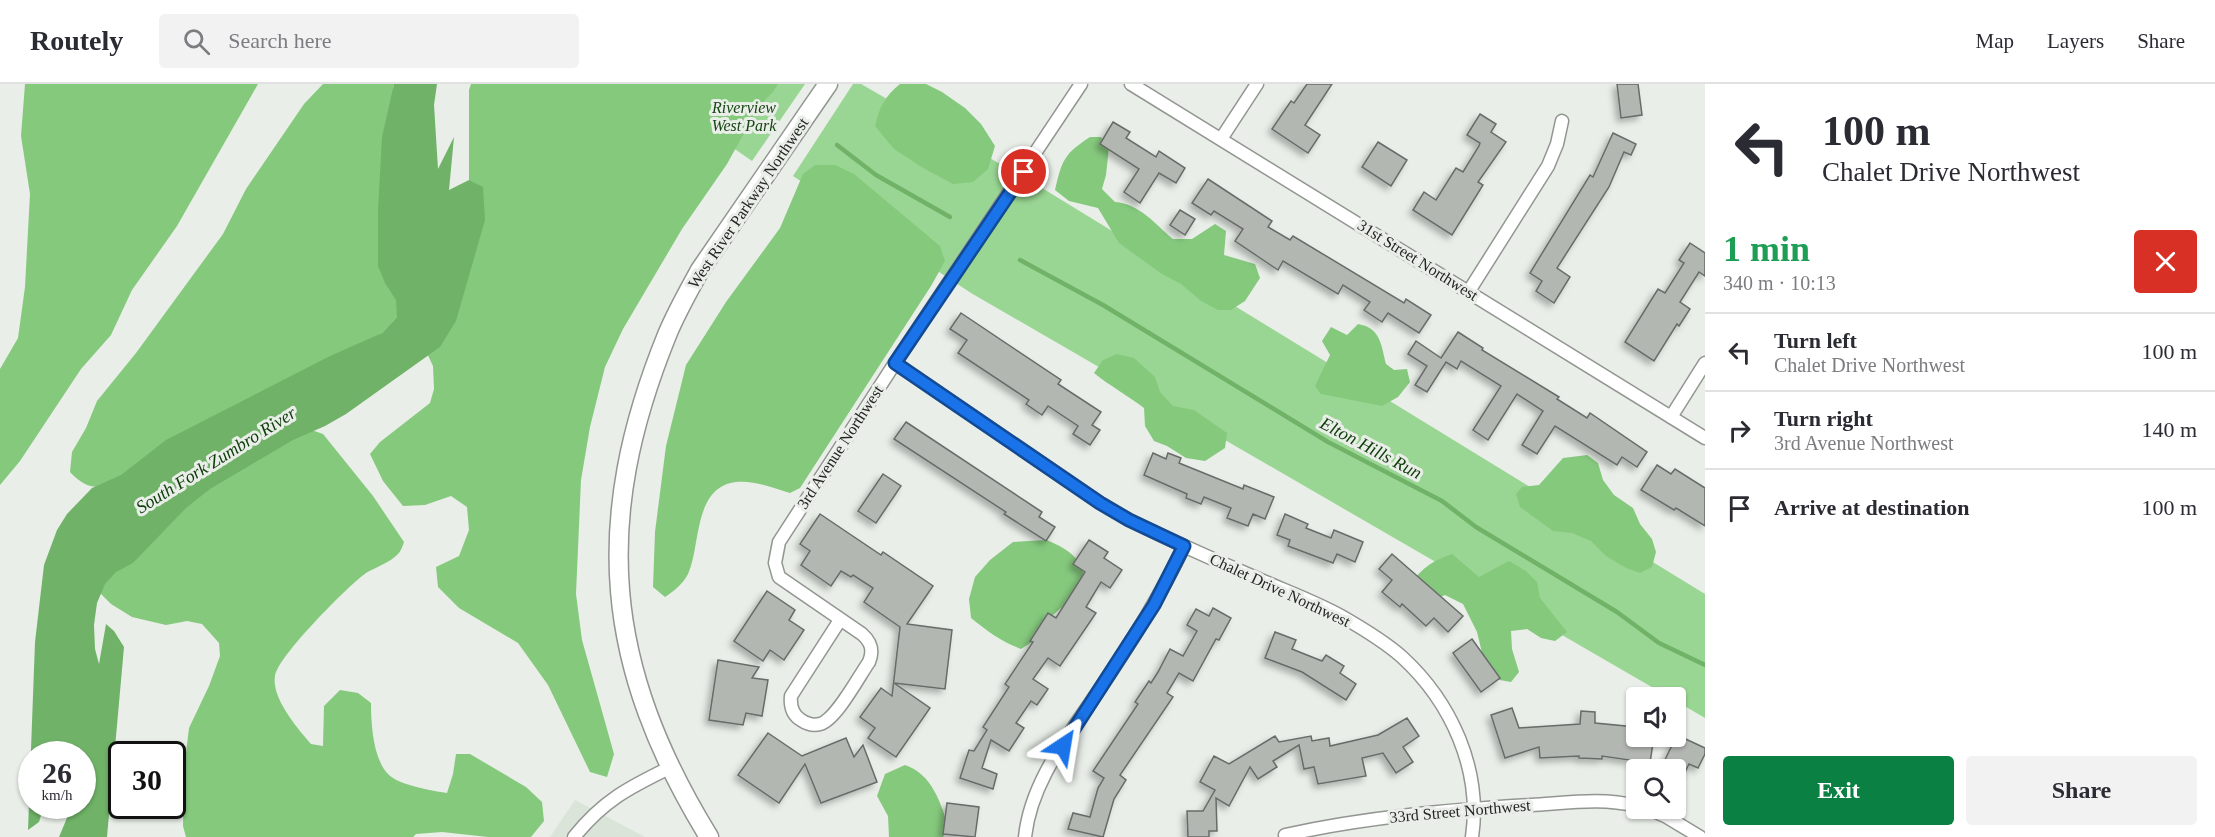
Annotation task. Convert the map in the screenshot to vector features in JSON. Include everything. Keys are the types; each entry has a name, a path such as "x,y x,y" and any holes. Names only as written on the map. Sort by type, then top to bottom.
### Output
{"main road":[{"name":"West River Parkway Northwest","path":"709,837 669,768 636,681 619,597 617,561 625,476 632,440 654,369 668,333 700,270 828,84"}],"street":[{"name":"3rd Avenue Northwest","path":"840,620 779,577 775,563 779,542 895,363 1082,84"},
{"name":"31st Street Northwest","path":"1131,84 1705,438"},
{"path":"1221,139 1257,84"},
{"path":"1469,291 1548,166 1557,144 1562,120"},
{"name":"Chalet Drive Northwest","path":"895,363 1100,503 1129,520 1339,615 1373,635 1401,657 1427,684 1447,711 1460,739 1472,789 1472,837"},
{"path":"1671,417 1705,363"},
{"path":"1025,837 1026,820 1039,783 1144,621 1184,546"},
{"path":"840,620 869,640 871,657 833,715 822,724 809,724 799,719 793,712 791,696 840,620"},
{"path":"574,837 598,809 625,789 669,768"},
{"name":"33rd Street Northwest","path":"1285,835 1339,823 1473,808 1596,801 1626,803"},
{"path":"1670,819 1700,837"}],"shaded area":[{"path":"575,800 645,837 550,837"}],"green space":[{"path":"25,84 258,84 177,226 132,290 111,335 81,369 20,461 0,485 0,369 18,338 25,287 30,194 21,136"},
{"path":"323,84 394,84 405,299 397,317 382,333 123,483 100,487 83,483 70,472 72,452 86,428 97,401 136,353 223,234 246,189 304,104"},
{"path":"471,84 778,84 759,106 727,164 682,229 623,329 605,367 590,427 581,480 576,594 582,640 614,754 607,777 590,772 548,685 518,643 459,608 438,587 436,567 459,556 469,530 467,507 451,496 425,505 403,506 383,481 370,454 380,442 430,403 434,389 433,366 425,349 476,194 469,180 469,90"},
{"name":"Riverview West Park","path":"641,84 805,84 752,161"},
{"path":"853,84 861,84 1042,188 1705,594 1705,718 1686,707 1686,687 1652,687 971,293 793,176"},
{"path":"900,84 926,84 965,108 981,124 995,146 988,169 973,182 953,184 894,149 875,126 883,103"},
{"path":"1090,137 1101,137 1109,147 1102,189 1115,202 1140,211 1173,239 1192,239 1215,224 1226,231 1224,255 1255,264 1260,278 1245,301 1231,310 1218,310 1201,301 1181,284 1162,274 1119,243 1098,208 1069,201 1055,190 1065,159 1069,153"},
{"path":"815,165 835,165 854,174 940,246 945,261 800,488 790,493 750,482 736,482 722,486 705,506 688,574 678,587 665,597 653,587 655,532 666,446 686,365 726,302 780,228 803,174"},
{"path":"1358,324 1376,333 1386,364 1394,370 1407,369 1410,382 1398,397 1382,406 1321,394 1315,386 1330,355 1322,341 1331,327 1347,335"},
{"path":"1117,354 1134,358 1155,377 1160,392 1173,406 1194,410 1227,433 1225,448 1205,461 1186,458 1154,441 1145,426 1144,408 1094,373 1103,360"},
{"path":"300,426 323,434 373,496 404,542 395,557 366,573 345,592 288,653 275,676 277,694 281,703 311,744 323,746 324,706 340,690 358,693 371,703 372,731 376,751 384,768 394,779 408,785 447,793 456,754 470,754 526,787 542,802 544,821 531,837 488,837 442,832 416,834 413,837 186,837 183,819 186,819 186,753 189,728 220,656 219,643 202,624 187,621 166,625 132,617 111,604 94,587 92,542"},
{"path":"1587,455 1598,463 1603,480 1614,495 1633,508 1640,524 1652,539 1656,552 1652,567 1640,573 1626,568 1606,556 1591,541 1572,533 1553,531 1520,507 1516,494 1522,487 1539,485 1563,458"},
{"path":"1047,540 1074,556 1082,568 1087,585 1044,623 1035,640 1021,649 995,636 971,618 969,599 975,577 990,560 1013,542"},
{"path":"1452,554 1479,577 1509,561 1526,571 1537,582 1540,598 1567,632 1555,641 1541,638 1527,629 1511,631 1512,649 1519,672 1511,682 1494,679 1484,661 1477,632 1463,604 1445,595 1427,603 1407,588 1426,567"},
{"path":"905,765 922,775 934,791 949,829 943,837 889,837 888,816 877,796 885,774"}],"water":[{"name":"South Fork Zumbro River","path":"394,84 437,84 434,105 438,169 454,137 449,190 469,180 483,187 485,220 456,321 440,347 346,414 293,440 210,489 186,508 133,563 116,572 105,584 97,603 94,625 95,649 99,664 106,624 114,631 124,647 116,741 108,741 107,837 59,837 67,819 96,819 96,741 31,741 35,642 44,565 57,530 67,514 92,488 121,475 166,440 328,357 382,333 397,317 396,300 378,266 382,137"},
{"path":"28,819 40,819 39,822 28,830"}],"building":[{"path":"1307,84 1332,84 1305,125 1320,135 1308,153 1272,129 1291,101 1294,103"},
{"path":"1617,84 1638,84 1642,115 1621,118"},
{"path":"1480,114 1496,124 1491,132 1506,142 1478,182 1483,185 1452,235 1413,210 1424,192 1436,200 1456,168 1463,172 1480,143 1467,135"},
{"path":"1113,122 1130,132 1126,138 1156,157 1159,151 1185,168 1176,183 1159,173 1140,203 1124,192 1139,169 1100,144"},
{"path":"1613,133 1636,144 1631,155 1624,152 1609,187 1557,268 1570,277 1554,303 1536,291 1542,281 1530,273 1590,175 1593,177"},
{"path":"1378,142 1407,160 1391,186 1362,167"},
{"path":"1208,179 1272,221 1268,227 1290,240 1293,236 1404,303 1406,299 1431,315 1419,333 1388,313 1382,322 1364,310 1370,302 1343,285 1338,294 1283,261 1278,270 1235,241 1243,229 1214,211 1211,215 1192,203"},
{"path":"1180,210 1195,219 1185,235 1170,225"},
{"path":"1690,243 1705,253 1705,276 1699,272 1680,302 1690,309 1679,326 1677,324 1654,361 1625,342 1658,289 1665,293 1684,263 1679,260"},
{"path":"961,313 1061,380 1058,384 1101,412 1092,425 1100,430 1090,445 1073,434 1078,426 1048,406 1042,415 1026,404 1029,400 958,353 967,340 950,329"},
{"path":"1458,332 1483,348 1482,350 1559,397 1557,399 1587,418 1590,413 1647,452 1637,467 1622,457 1617,465 1555,426 1537,454 1522,445 1543,411 1517,394 1488,440 1473,430 1501,386 1461,361 1457,369 1446,362 1427,392 1415,385 1427,366 1408,354 1416,341 1441,358"},
{"path":"906,422 1042,512 1039,517 1055,527 1046,541 894,439"},
{"path":"1153,453 1166,459 1168,453 1181,458 1179,463 1243,489 1244,485 1274,497 1265,519 1253,514 1248,526 1227,518 1231,508 1204,497 1201,504 1186,498 1187,494 1144,475"},
{"path":"1657,465 1671,474 1675,469 1705,488 1705,526 1641,490"},
{"path":"883,474 901,486 876,523 858,511"},
{"path":"820,514 881,555 883,552 933,586 907,624 952,630 945,689 894,683 930,708 896,757 868,738 875,728 860,717 881,688 892,696 900,627 864,602 873,588 853,575 851,577 841,571 831,586 801,565 810,551 800,544"},
{"path":"1285,514 1308,524 1306,528 1331,538 1334,530 1363,542 1355,562 1337,554 1333,563 1288,546 1290,540 1277,535"},
{"path":"1089,540 1108,552 1104,558 1122,570 1110,588 1101,582 1086,607 1096,613 1060,666 1048,658 1033,679 1048,689 1037,705 1031,701 1016,723 1024,728 1009,751 991,740 982,768 997,774 993,789 960,778 969,750 974,751 987,730 983,727 1009,687 1005,684 1033,642 1030,641 1048,613 1056,618 1085,572 1073,564"},
{"path":"1392,554 1463,616 1448,632 1434,618 1426,626 1402,604 1400,607 1382,592 1392,580 1379,569"},
{"path":"767,591 795,610 789,620 804,630 784,660 770,650 763,661 734,641"},
{"path":"1213,608 1231,618 1219,640 1216,639 1193,681 1179,673 1167,693 1173,697 1120,775 1126,780 1114,799 1103,837 1068,829 1073,813 1090,817 1098,788 1104,778 1093,771 1138,704 1135,702 1149,681 1151,683 1170,649 1183,656 1197,631 1187,625 1196,609 1209,616"},
{"path":"1275,632 1296,640 1292,649 1322,661 1326,655 1344,666 1340,673 1356,684 1346,700 1302,672 1265,658"},
{"path":"1472,639 1500,678 1481,692 1453,653"},
{"path":"718,660 759,667 752,678 768,680 762,716 746,713 743,725 709,720"},
{"path":"1512,708 1519,728 1580,724 1581,711 1595,712 1595,723 1626,726 1626,747 1652,747 1651,759 1626,760 1602,756 1602,759 1579,758 1579,756 1540,758 1539,747 1505,758 1491,715"},
{"path":"1407,718 1419,736 1403,747 1413,762 1396,773 1383,753 1362,758 1366,776 1318,784 1314,767 1304,769 1299,745 1273,761 1277,767 1258,779 1250,767 1229,806 1216,798 1217,831 1209,831 1209,837 1188,837 1187,811 1203,811 1215,790 1200,782 1214,756 1229,764 1275,736 1279,742 1311,736 1312,741 1329,738 1330,746 1378,735"},
{"path":"768,733 802,756 846,738 854,757 863,745 877,782 821,803 805,764 779,803 738,775"},
{"path":"1686,739 1705,748 1705,754 1698,768 1689,764 1686,770 1686,759 1665,759 1671,747 1686,747"},
{"path":"947,803 979,807 975,837 943,834"}],"waterway":[{"name":"Elton Hills Run","path":"837,145 876,175 950,217"},
{"name":"Elton Hills Run","path":"1020,260 1103,305 1328,442 1442,501 1476,527 1617,612 1659,643 1705,665"}],"route":[{"path":"1024,172 895,363 1100,503 1129,520 1184,546 1154,605 1063,746"}]}
